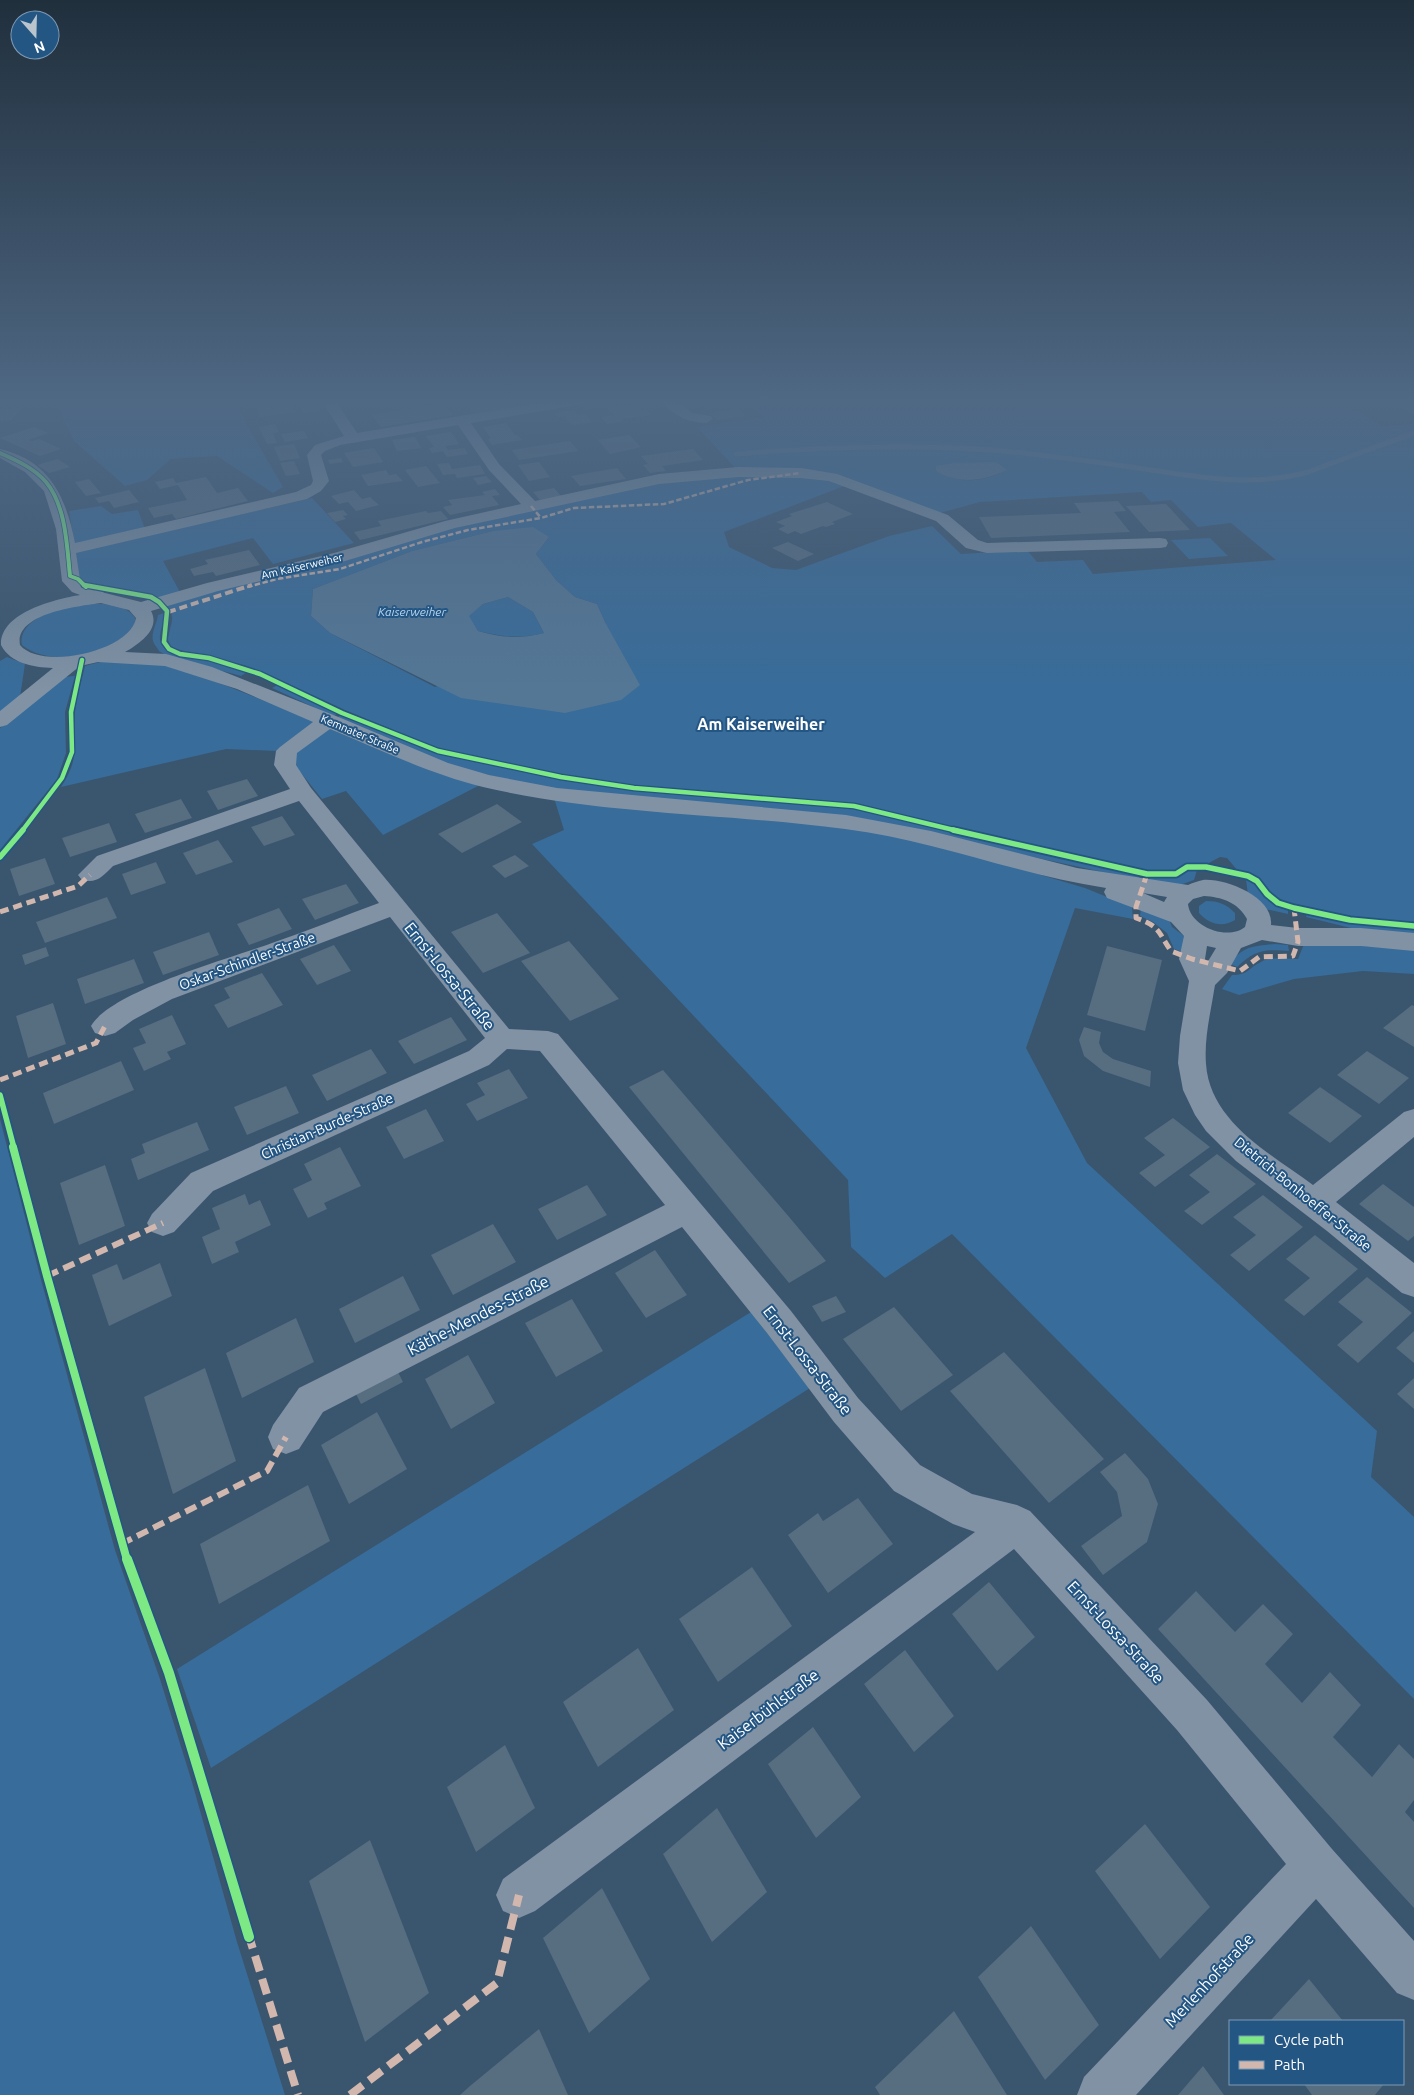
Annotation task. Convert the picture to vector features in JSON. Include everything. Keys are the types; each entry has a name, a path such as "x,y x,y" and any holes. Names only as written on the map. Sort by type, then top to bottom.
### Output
{"street":[{"path":"53,496 60,512 71,581 78,588 101,598"},
{"path":"67,550 301,496"},
{"path":"521,496 531,506"},
{"name":"Am Kaiserweiher","path":"140,608 213,587 348,555 451,524 580,496"},
{"name":"Am Kaiserweiher","path":"882,496 942,518 972,544 987,548 1160,543"},
{"path":"50,608 71,581"},
{"path":"101,598 117,599 140,608 145,615 145,624 139,634 123,645 98,656 53,663 34,661 19,656 11,648 10,638 15,628 24,620 50,608 73,601 101,598"},
{"name":"Kemnater Straße","path":"139,634 147,646 166,660"},
{"name":"Kemnater Straße","path":"98,656 166,660 244,685 440,768 486,781 556,795 846,822 931,838 1077,876"},
{"path":"27,698 34,661"},
{"path":"0,721 74,661"},
{"name":"Ernst-Lossa-Straße","path":"329,720 286,751 285,766 303,792 500,1039 548,1041 779,1322 846,1410 907,1478 966,1511 1017,1524 1192,1715 1316,1865 1414,1976"},
{"path":"90,874 105,861 303,792"},
{"path":"1077,876 1186,892 1203,888 1225,891 1242,899 1256,922 1298,937 1361,937 1414,942"},
{"path":"1077,876 1178,916"},
{"path":"1186,892 1177,901 1176,911 1178,916 1197,934 1215,940 1232,941 1247,938 1256,922"},
{"name":"Oskar-Schindler-Straße","path":"105,1026 121,1012 175,986 268,955 394,906"},
{"path":"1197,934 1192,959 1202,981 1218,967 1232,941"},
{"name":"Dietrich-Bonhoeffer-Straße","path":"1202,981 1190,1061 1197,1090 1214,1120 1246,1151 1314,1202 1414,1283"},
{"name":"Christian-Burde-Straße","path":"163,1223 202,1182 479,1058 500,1039"},
{"path":"1314,1202 1414,1120"},
{"name":"Käthe-Mendes-Straße","path":"286,1437 311,1400 685,1210"},
{"name":"Kaiserbühlstraße","path":"519,1895 1017,1524"},
{"name":"Merlenhofstraße","path":"1102,2095 1316,1865"}],"shaded area":[{"path":"595,496 819,496 724,532 729,547 772,568 796,570 889,536 932,526 961,554 1027,550 1037,562 1083,560 1093,574 1276,560 1231,523 1198,527 1171,500 1151,502 1145,496 1414,496 1414,923 1349,918 1294,906 1271,894 1261,880 1250,874 1238,871 1227,858 1220,857 1205,865 1185,865 1173,872 1149,872 993,838 855,803 635,786 562,774 440,749 345,710 263,672 244,665 172,648 168,640 172,616 164,602 407,539","holes":["493,531 549,537 536,554 556,580 575,597 597,604 606,624 435,687 330,633 311,616 313,589 412,551"]},
{"path":"880,496 1081,496 980,502 936,514"},
{"path":"312,498 354,543 273,564 253,538 163,561 181,594 162,599 127,591 88,586 77,574 75,552"},
{"path":"101,506 112,514 138,510 146,532 75,547 69,511"},
{"path":"1210,538 1228,556 1189,559 1171,540"},
{"path":"508,597 533,612 544,633 511,636 478,631 468,616 483,604"},
{"path":"87,604 114,605 125,609 135,618 135,626 114,644 104,649 80,655 55,657 43,655 22,645 23,635 27,627 35,620 56,611"},
{"path":"164,613 160,640 164,648 169,652 217,662 247,672 241,676 185,661 159,651 153,641 153,634 158,615"},
{"path":"7,657 25,664 20,697 0,714 0,661"},
{"path":"104,661 162,664 199,675 320,723 277,751 226,749 61,787 74,759 75,712 85,666"},
{"path":"75,676 65,712 66,753 57,779 0,850 0,728 64,677"},
{"path":"278,685 339,713 333,716 272,688"},
{"path":"343,714 436,753 509,769 636,791 854,809 1139,876 1139,880 933,835 558,791 445,765 336,718"},
{"path":"331,726 480,785 383,835 346,791 322,799 293,763 295,750"},
{"path":"554,798 846,826 930,842 1085,888 1132,907 1133,919 1075,908 1026,1048 1087,1163 1377,1431 1371,1477 1414,1517 1414,1699 952,1234 885,1278 851,1247 848,1180 532,844 564,830"},
{"path":"1189,869 1197,870 1194,880 1177,886 1148,882 1149,878 1177,878"},
{"path":"1246,880 1254,882 1272,902 1288,909 1288,914 1265,909 1248,895"},
{"path":"1206,901 1219,902 1228,907 1235,913 1235,920 1225,924 1216,924 1207,920 1199,913 1199,906"},
{"path":"1141,909 1169,919 1172,927 1187,938 1185,953 1174,949 1167,933 1153,922 1140,916"},
{"path":"1307,914 1349,922 1414,928 1414,935 1359,930 1306,917"},
{"path":"1304,944 1414,950 1414,974 1363,971 1294,979 1239,995 1222,989 1232,975 1245,972 1265,960 1274,958 1298,959"},
{"path":"1261,945 1288,945 1289,951 1273,950 1260,952 1249,957 1237,967 1230,964 1244,950"},
{"path":"0,1119 40,1276 115,1550 160,1679 192,1782 237,1942 285,2095 0,2095"},
{"path":"751,1312 810,1388 211,1768 177,1669"}],"water":[{"name":"Kaiserweiher","path":"533,527 549,537 536,554 556,580 575,597 597,604 640,685 621,700 565,713 461,698 330,633 311,616 313,589 412,551 493,531","holes":["508,597 533,612 544,633 519,637 478,631 469,616 483,604"]}],"building":[{"path":"104,496 134,496 139,502 114,508 109,501 99,503 95,498"},
{"path":"184,496 244,496 248,501 176,519 172,514 154,518 148,508 187,500"},
{"path":"331,496 359,496 362,499 370,497 379,505 356,511 348,502 339,504"},
{"path":"492,496 499,505 450,515 443,507 452,505 448,500 494,496"},
{"path":"536,496 561,496 540,500"},
{"path":"1118,501 1126,511 1114,512 1130,532 991,538 979,517 1081,513 1074,503"},
{"path":"827,502 853,514 832,522 835,524 801,534 795,531 788,534 778,529 785,526 776,522 792,516 789,514"},
{"path":"1166,504 1190,530 1149,532 1126,506"},
{"path":"343,510 348,515 343,516 346,519 335,522 327,513"},
{"path":"426,511 428,513 441,511 448,519 360,540 354,532 381,526 378,521"},
{"path":"788,542 814,554 798,561 772,548"},
{"path":"249,550 260,565 216,576 213,572 194,576 190,569 208,564 205,560"},
{"path":"247,779 258,796 218,810 207,791"},
{"path":"181,799 192,818 145,833 135,814"},
{"path":"497,804 522,822 462,853 438,834"},
{"path":"282,816 295,835 264,846 251,827"},
{"path":"109,823 117,842 70,857 62,838"},
{"path":"218,840 233,862 196,875 183,853"},
{"path":"515,855 529,866 505,878 492,866"},
{"path":"45,858 55,884 19,896 10,869"},
{"path":"156,862 166,883 131,895 122,874"},
{"path":"346,884 359,903 315,920 302,899"},
{"path":"107,897 117,918 45,943 36,922"},
{"path":"279,908 292,929 249,945 237,924"},
{"path":"497,913 530,953 483,973 451,932"},
{"path":"209,932 219,955 163,975 153,952"},
{"path":"569,941 619,999 570,1021 521,961"},
{"path":"334,945 351,971 317,985 300,959"},
{"path":"1107,946 1162,960 1145,1031 1087,1015"},
{"path":"46,947 49,956 25,965 22,955"},
{"path":"134,959 144,983 85,1004 77,979"},
{"path":"262,973 283,1005 228,1028 214,1005 230,998 224,988"},
{"path":"53,1003 66,1044 28,1058 16,1016"},
{"path":"1412,1005 1414,1006 1414,1047 1383,1028"},
{"path":"172,1015 186,1044 167,1052 171,1059 144,1071 133,1048 146,1043 139,1029"},
{"path":"451,1017 467,1040 414,1064 398,1041"},
{"path":"1084,1027 1101,1032 1099,1043 1103,1052 1113,1059 1151,1071 1150,1087 1103,1071 1084,1056 1079,1040"},
{"path":"371,1049 387,1073 327,1101 312,1075"},
{"path":"1367,1051 1409,1078 1379,1104 1337,1075"},
{"path":"121,1061 134,1090 54,1124 43,1093"},
{"path":"509,1069 528,1098 477,1121 466,1104 485,1095 477,1083"},
{"path":"663,1070 826,1261 789,1283 629,1087"},
{"path":"286,1086 299,1113 247,1135 234,1107"},
{"path":"1320,1087 1362,1116 1330,1143 1288,1113"},
{"path":"426,1109 444,1141 404,1159 386,1127"},
{"path":"1173,1118 1210,1147 1155,1187 1139,1173 1165,1155 1144,1138"},
{"path":"197,1122 209,1150 138,1180 131,1159 145,1153 142,1144"},
{"path":"340,1147 361,1186 324,1203 327,1209 308,1218 293,1189 312,1180 304,1164"},
{"path":"1217,1154 1256,1184 1202,1225 1184,1211 1210,1192 1189,1175"},
{"path":"105,1165 125,1226 79,1245 60,1183"},
{"path":"1383,1184 1414,1207 1414,1236 1408,1241 1359,1204"},
{"path":"587,1185 607,1215 557,1240 538,1209"},
{"path":"245,1194 249,1205 260,1200 271,1225 235,1242 239,1252 212,1264 202,1237 220,1229 212,1208"},
{"path":"1263,1195 1303,1227 1249,1271 1230,1255 1256,1235 1233,1217"},
{"path":"493,1224 516,1262 453,1295 431,1255"},
{"path":"1315,1235 1358,1269 1304,1316 1284,1300 1310,1278 1286,1259"},
{"path":"655,1250 687,1295 646,1318 615,1273"},
{"path":"160,1263 172,1296 109,1326 92,1275 117,1264 123,1280"},
{"path":"403,1276 420,1310 355,1343 339,1309"},
{"path":"1367,1277 1412,1313 1358,1363 1337,1345 1363,1322 1338,1302"},
{"path":"836,1296 846,1312 822,1322 812,1306"},
{"path":"572,1299 603,1351 556,1377 525,1323"},
{"path":"894,1307 953,1375 901,1411 843,1339"},
{"path":"296,1318 314,1362 242,1398 226,1353"},
{"path":"1414,1331 1414,1363 1396,1348"},
{"path":"1004,1352 1104,1459 1049,1503 950,1391"},
{"path":"468,1355 495,1403 451,1429 425,1379"},
{"path":"395,1366 403,1382 361,1404 353,1388"},
{"path":"205,1368 236,1461 173,1494 144,1397"},
{"path":"1414,1378 1414,1409 1397,1394"},
{"path":"377,1412 407,1469 349,1504 321,1445"},
{"path":"1125,1453 1148,1479 1158,1504 1147,1542 1103,1575 1081,1546 1122,1516 1117,1492 1100,1472"},
{"path":"308,1485 330,1541 219,1604 200,1544"},
{"path":"858,1498 893,1544 828,1593 788,1535 818,1513 823,1521"},
{"path":"752,1567 792,1626 718,1682 679,1619"},
{"path":"989,1582 1035,1637 997,1671 952,1614"},
{"path":"1196,1591 1235,1632 1263,1604 1293,1634 1265,1664 1302,1703 1330,1672 1361,1705 1333,1737 1372,1777 1399,1744 1414,1759 1414,1800 1405,1812 1414,1822 1414,1908 1158,1629"},
{"path":"638,1648 674,1710 598,1767 563,1702"},
{"path":"905,1650 954,1716 914,1752 864,1684"},
{"path":"813,1727 861,1797 816,1838 768,1764"},
{"path":"505,1745 535,1808 476,1852 447,1787"},
{"path":"717,1808 767,1892 712,1942 663,1854"},
{"path":"1145,1824 1210,1907 1160,1959 1095,1871"},
{"path":"370,1840 429,1993 365,2042 309,1881"},
{"path":"602,1888 650,1979 589,2033 543,1938"},
{"path":"1031,1926 1099,2025 1045,2080 978,1977"},
{"path":"1309,1979 1342,2020 1271,2020"},
{"path":"954,2011 1007,2095 880,2095 875,2087"},
{"path":"539,2029 568,2095 460,2095 470,2086"},
{"path":"1203,2066 1224,2095 1178,2095"},
{"path":"1305,2085 1383,2085 1375,2095 1312,2095"}],"marked path":[{"path":"168,612 277,579 340,569 422,542 468,530 541,518 574,508 664,504 693,496"},
{"path":"531,506 541,518"},
{"path":"1147,874 1136,907 1136,918 1156,928 1163,935 1171,951 1192,959 1240,971 1259,957 1293,956 1298,942 1294,908"},
{"path":"0,912 78,886 90,875"},
{"path":"0,1080 96,1043 105,1026"},
{"path":"47,1276 163,1223"},
{"path":"121,1544 267,1471 286,1437"},
{"path":"350,2095 497,1983 519,1895"},
{"path":"248,1933 298,2095"}],"cycle path":[{"path":"54,496 66,540 70,576 78,579 86,587 151,597 159,602 167,611 164,642 169,649 180,654 209,658 260,674 342,713 438,751 561,777 634,788 854,806 1147,874 1176,874 1187,867 1206,867 1248,876 1257,881 1267,894 1278,903 1294,908 1350,920 1414,926"},
{"path":"0,857 42,806 62,778 72,752 71,712 82,660"},
{"path":"0,1095 47,1276 121,1544 169,1673 249,1937"}],"district":[{"name":"Am Kaiserweiher","path":"761,724"}]}
